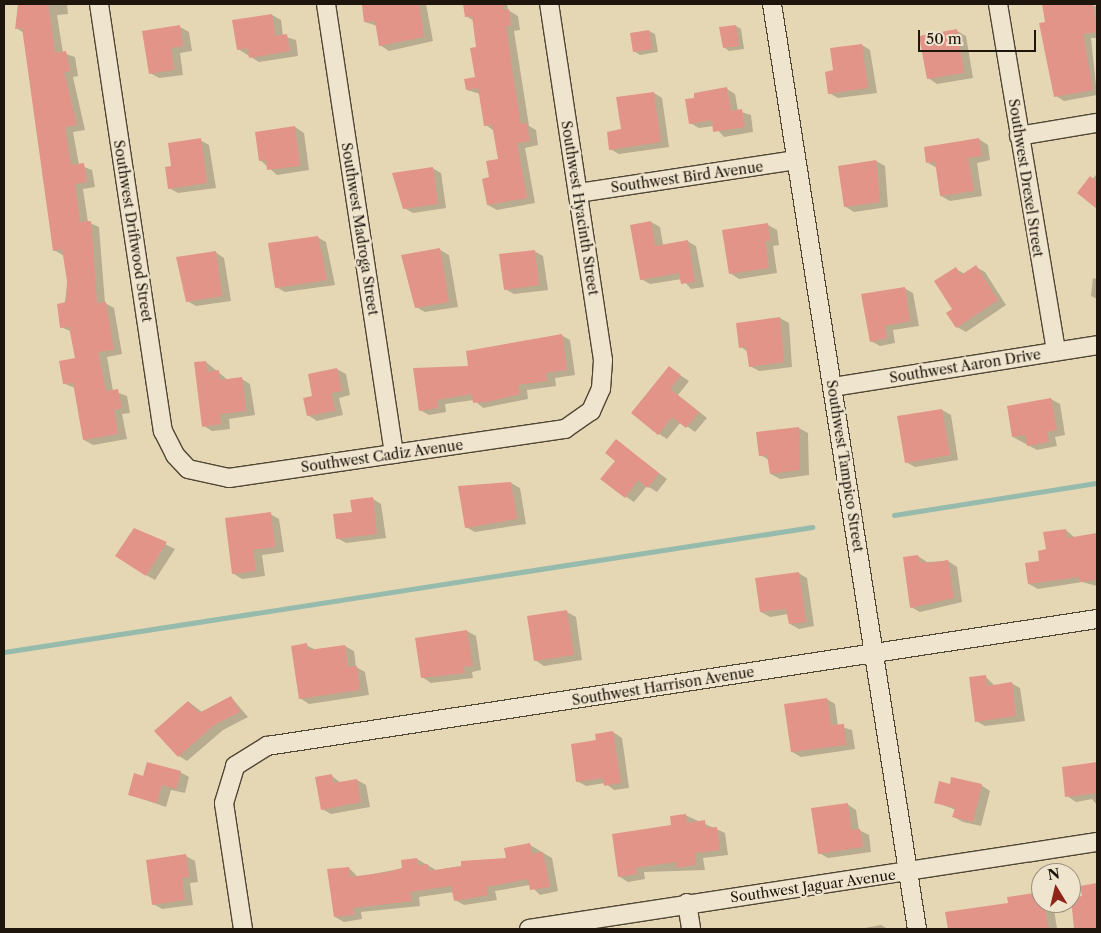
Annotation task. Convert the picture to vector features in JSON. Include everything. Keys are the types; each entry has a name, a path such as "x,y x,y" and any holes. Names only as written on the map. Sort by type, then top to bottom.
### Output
{"street":[{"name":"Southwest Driftwood Street","path":"99,4 163,430 175,455"},
{"name":"Southwest Madroga Street","path":"326,4 394,454"},
{"name":"Southwest Hyacinth Street","path":"549,4 603,360 601,390 591,411"},
{"name":"Southwest Tampico Street","path":"772,4 918,929"},
{"name":"Southwest Drexel Street","path":"998,4 1056,351"},
{"path":"1019,136 1097,124"},
{"name":"Southwest Bird Avenue","path":"578,193 796,160"},
{"name":"Southwest Aaron Drive","path":"833,387 1097,345"},
{"name":"Southwest Cadiz Avenue","path":"175,455 188,469 229,478 565,429 591,411"},
{"name":"Southwest Harrison Avenue","path":"243,929 224,803 235,766 267,746 875,655 1097,619"},
{"name":"Southwest Jaguar Avenue","path":"529,929 1097,842"},
{"path":"687,904 691,929"}],"building":[{"path":"18,4 48,4 55,53 66,51 70,71 64,72 77,125 65,127 71,165 84,163 87,182 75,184 80,222 91,221 97,303 106,302 114,350 98,352 106,391 118,389 122,408 114,410 118,434 83,440 73,383 63,384 59,361 75,358 69,327 60,328 57,304 66,302 67,281 62,249 53,251 22,28 15,29"},
{"path":"419,4 424,37 379,46 375,21 364,22 362,5"},
{"path":"463,4 503,4 504,10 509,9 511,26 506,26 514,82 521,124 527,123 530,141 517,143 527,198 487,205 482,179 489,177 486,161 498,159 492,125 484,126 478,88 466,90 464,79 475,77 470,48 476,47 472,16 465,17"},
{"path":"1042,4 1093,4 1097,32 1083,34 1093,90 1054,97 1039,23 1045,22"},
{"path":"272,14 275,36 287,34 290,51 249,58 248,48 237,50 232,20"},
{"path":"180,25 183,46 171,48 174,70 149,74 142,31"},
{"path":"736,25 739,46 723,48 719,27"},
{"path":"957,29 964,73 927,79 919,36"},
{"path":"649,30 652,49 633,52 630,33"},
{"path":"862,44 868,88 828,94 825,72 833,70 830,48"},
{"path":"727,87 731,111 742,109 745,127 713,132 712,120 689,124 685,99 694,98 694,93"},
{"path":"654,92 661,142 609,150 607,132 621,129 616,97"},
{"path":"295,126 300,166 267,170 266,160 259,161 255,132"},
{"path":"201,138 207,183 168,189 165,167 171,166 168,143"},
{"path":"979,138 982,156 968,158 974,191 940,196 935,162 926,163 924,147"},
{"path":"876,160 880,202 844,207 838,166"},
{"path":"433,167 438,204 403,209 392,173"},
{"path":"1090,176 1097,182 1097,209 1077,193"},
{"path":"651,221 655,246 688,240 695,282 681,284 679,273 640,280 630,225"},
{"path":"768,223 770,241 765,241 769,268 729,274 722,230"},
{"path":"318,236 327,280 275,288 268,243"},
{"path":"440,248 449,302 415,308 401,255"},
{"path":"535,250 539,285 504,290 499,254"},
{"path":"216,251 222,296 186,302 176,257"},
{"path":"976,265 998,300 956,328 946,313 952,309 934,281 956,267 961,275"},
{"path":"905,287 910,321 885,326 887,338 870,342 861,294"},
{"path":"780,317 784,362 749,367 746,347 739,348 736,323"},
{"path":"562,334 567,370 546,373 547,381 518,385 520,394 492,401 473,403 472,394 437,400 438,408 419,411 413,368 468,366 466,351"},
{"path":"206,361 207,372 219,370 220,380 242,377 246,411 220,414 221,424 202,427 194,362"},
{"path":"669,366 681,375 670,389 699,412 686,428 672,417 658,435 631,413"},
{"path":"337,368 342,391 331,393 335,411 307,416 303,398 312,396 308,374"},
{"path":"1051,398 1057,430 1047,432 1049,442 1027,446 1025,435 1012,437 1007,406"},
{"path":"942,409 950,455 905,463 897,416"},
{"path":"799,427 800,470 770,474 767,455 759,456 756,432"},
{"path":"616,439 659,473 648,488 638,480 625,498 600,479 615,461 605,453"},
{"path":"511,482 517,519 465,528 458,486"},
{"path":"373,497 377,534 336,539 333,514 352,512 350,500"},
{"path":"271,512 275,547 253,550 256,571 232,574 225,518"},
{"path":"134,528 167,542 146,576 115,556"},
{"path":"1066,529 1067,538 1097,533 1097,580 1080,582 1079,577 1028,584 1025,563 1039,561 1038,551 1046,549 1043,532"},
{"path":"918,555 920,562 930,563 948,560 954,598 910,608 903,557"},
{"path":"799,572 806,622 789,624 786,609 760,612 755,578"},
{"path":"567,610 574,655 534,661 527,616"},
{"path":"467,630 473,666 464,667 465,673 421,678 415,638"},
{"path":"307,643 308,650 345,645 348,667 357,666 360,690 299,699 291,646"},
{"path":"986,675 987,686 1012,682 1016,716 975,722 969,677"},
{"path":"231,696 240,712 214,725 178,757 154,731 188,701 199,713"},
{"path":"827,698 831,725 844,724 846,745 791,752 784,704"},
{"path":"613,731 621,783 604,786 603,778 576,782 571,744 596,740 595,734"},
{"path":"147,762 181,771 176,789 162,785 157,803 128,795 134,773 143,776"},
{"path":"1097,762 1097,793 1065,797 1062,767"},
{"path":"332,774 333,783 357,779 361,802 321,810 315,777"},
{"path":"951,777 982,784 973,822 952,817 955,808 934,803 939,781 950,784"},
{"path":"848,803 851,830 860,829 863,847 818,854 811,808"},
{"path":"686,814 687,823 705,820 706,828 717,827 720,850 695,853 696,865 677,868 676,862 636,868 637,874 618,877 612,834 671,825 670,816"},
{"path":"530,843 532,854 543,852 550,887 530,890 528,879 487,887 488,895 454,901 451,886 410,892 412,901 353,908 354,915 334,917 327,869 349,867 350,877 388,872 402,868 401,860 417,858 418,865 428,864 429,871 461,866 461,861 506,858 504,848"},
{"path":"186,854 189,877 182,878 185,900 152,905 146,860"},
{"path":"1097,883 1097,929 1074,929 1072,913 1081,913 1081,886"},
{"path":"1031,893 1031,913 1046,913 1049,929 948,929 945,912 1008,903 1007,897"}],"waterway":[{"path":"894,515 1097,483"},
{"path":"4,652 812,527"}]}
